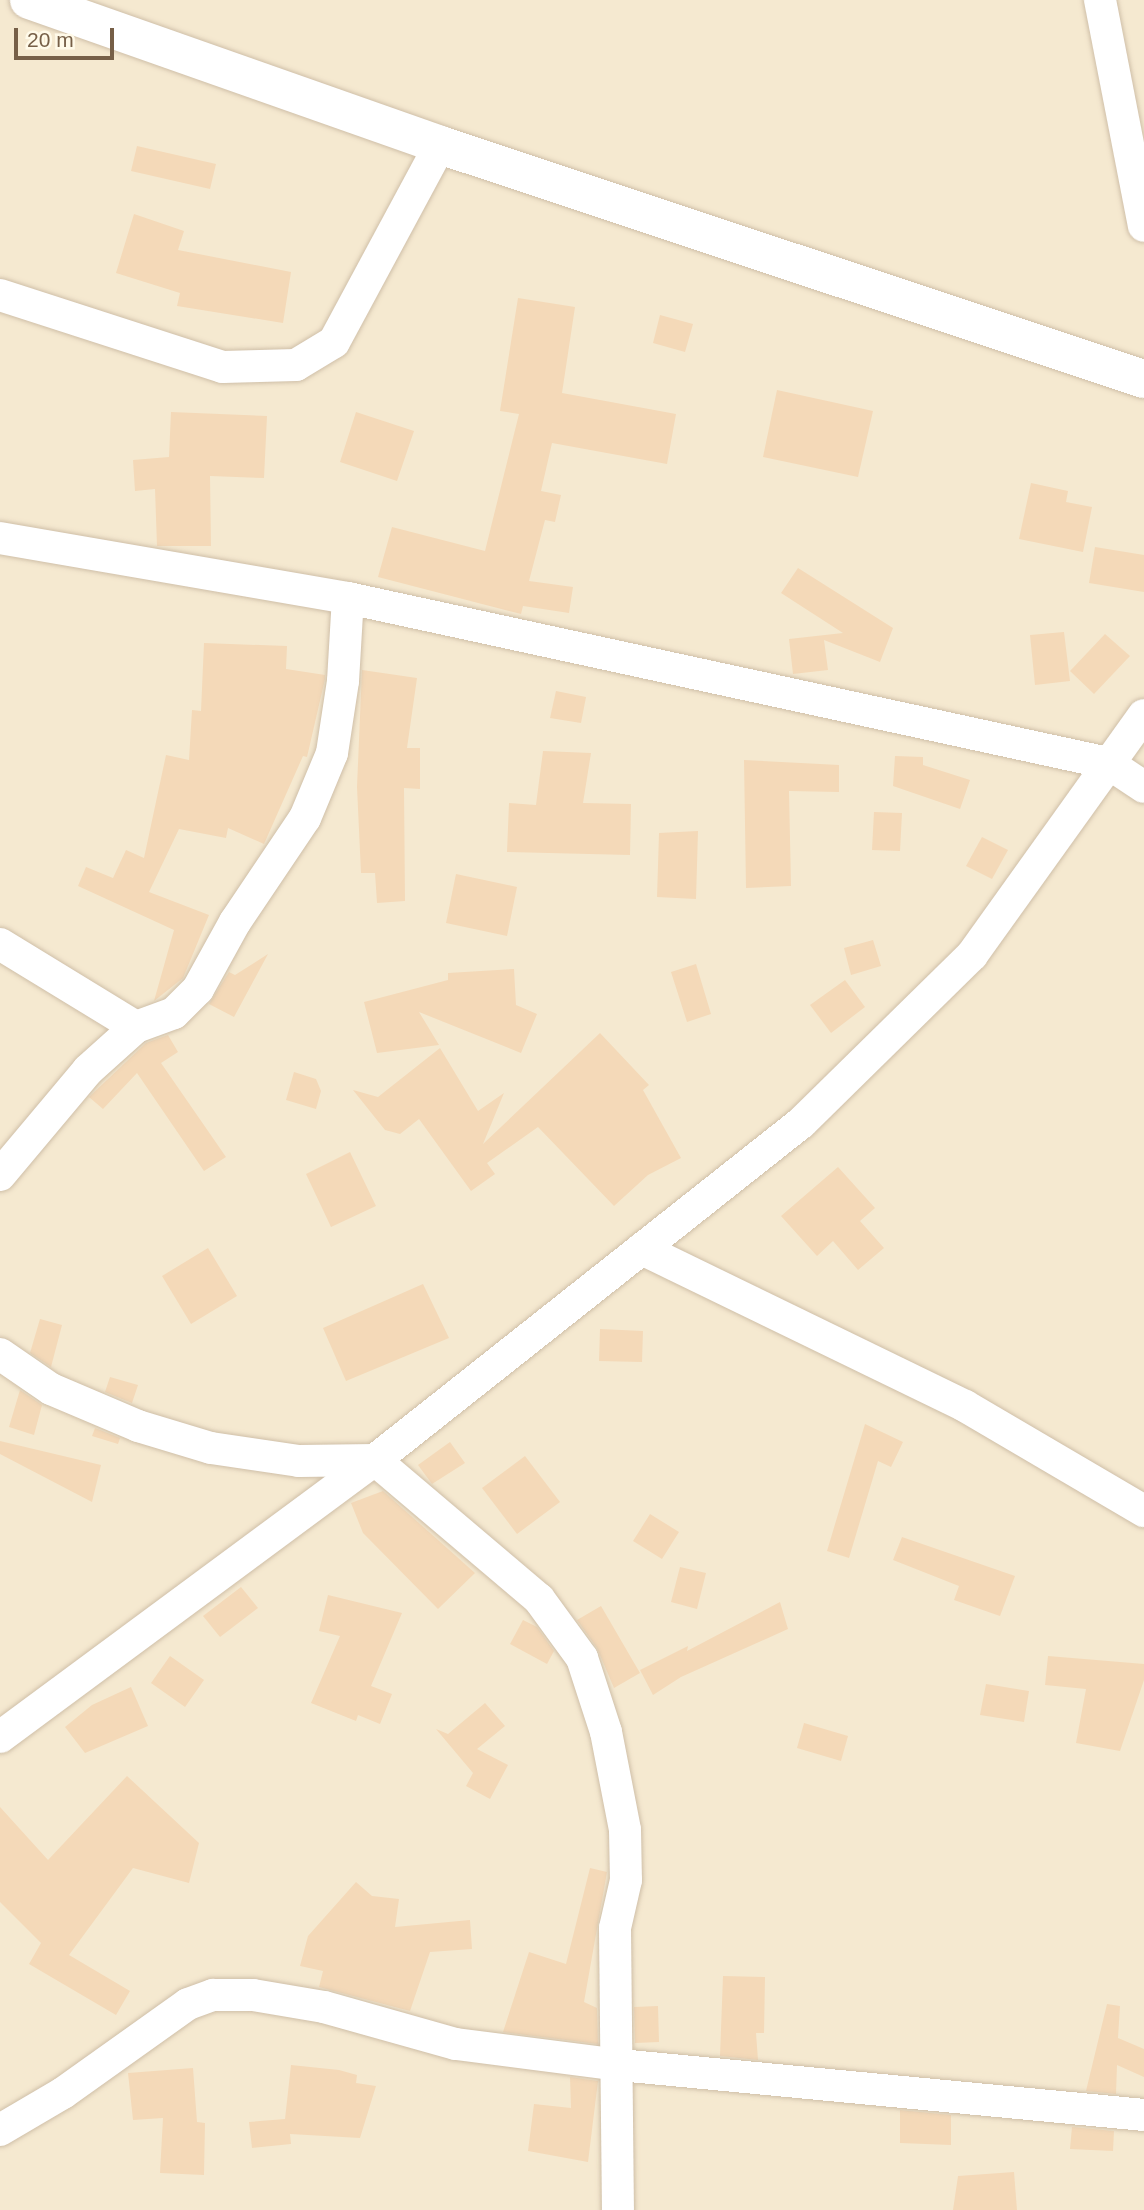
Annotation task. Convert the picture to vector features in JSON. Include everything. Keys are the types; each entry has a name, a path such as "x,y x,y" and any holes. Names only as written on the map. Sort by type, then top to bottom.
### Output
{"main road":[{"path":"29,0 440,145 1144,379"}],"street":[{"path":"1100,0 1144,226"},
{"path":"0,295 223,367 296,365 334,342 440,145"},
{"path":"0,538 348,598 1108,763 1144,787"},
{"path":"0,1175 88,1070 136,1027 174,1013 198,989 235,922 305,818 332,753 343,681 348,598"},
{"path":"0,1737 375,1460 801,1123 972,955 1144,715"},
{"path":"0,944 136,1027"},
{"path":"642,1249 965,1406 1144,1511"},
{"path":"0,1354 51,1389 138,1426 211,1448 299,1461 375,1460 539,1599 582,1658 606,1732 625,1830 626,1880 615,1928 619,2065 618,2210"},
{"path":"0,2130 63,2093 188,2004 213,1995 253,1995 324,2007 456,2044 619,2065 1144,2115"}],"shaded area":[{"path":"0,0 1144,0 1144,2210 0,2210"}],"building":[{"path":"137,146 216,164 210,189 131,171"},
{"path":"134,214 184,231 178,250 291,272 283,323 177,306 180,293 116,273"},
{"path":"518,298 575,307 562,393 676,414 667,464 552,443 541,491 561,495 555,522 545,520 529,581 573,587 569,613 523,606 521,614 378,577 392,527 485,551 519,414 500,411"},
{"path":"660,315 693,324 685,352 653,343"},
{"path":"777,390 873,411 858,477 763,457"},
{"path":"171,412 267,416 264,478 210,476 211,546 157,546 155,489 135,491 133,460 169,457"},
{"path":"356,412 414,431 397,481 340,462"},
{"path":"1031,483 1068,491 1066,502 1092,507 1083,552 1019,539"},
{"path":"1095,547 1144,555 1144,592 1089,583"},
{"path":"798,568 893,628 880,662 824,640 828,670 793,674 789,639 843,633 781,593"},
{"path":"1064,632 1070,681 1035,685 1030,635"},
{"path":"1105,634 1130,656 1094,694 1070,671"},
{"path":"204,643 287,646 286,669 325,675 325,679 307,757 303,756 264,844 228,828 226,838 179,829 149,892 209,915 183,978 154,1001 174,930 78,886 86,867 113,878 126,850 144,858 166,755 189,760 192,710 201,711"},
{"path":"362,670 417,678 407,748 420,748 420,789 404,788 405,901 377,903 375,873 361,873 357,787"},
{"path":"556,691 586,697 581,723 550,718"},
{"path":"543,751 591,753 583,803 631,804 630,855 507,852 509,803 536,805"},
{"path":"895,756 923,757 923,765 970,780 960,809 893,786"},
{"path":"744,760 839,765 839,792 789,791 791,886 746,888"},
{"path":"874,812 902,813 900,851 872,850"},
{"path":"698,831 696,899 657,897 659,833"},
{"path":"982,837 1008,850 992,879 966,866"},
{"path":"456,874 517,887 507,936 446,923"},
{"path":"873,940 881,966 851,975 844,948"},
{"path":"268,954 234,1017 209,1004 229,972 235,975"},
{"path":"696,964 711,1014 687,1022 671,972"},
{"path":"514,969 516,1005 537,1014 521,1053 419,1012 439,1045 377,1053 364,1002 448,980 448,973"},
{"path":"845,980 865,1007 831,1033 810,1005"},
{"path":"600,1033 649,1085 643,1090 681,1158 648,1175 614,1206 538,1127 487,1163 495,1174 471,1191 419,1119 400,1134 385,1130 353,1090 378,1097 440,1048 478,1111 504,1093 483,1144"},
{"path":"168,1035 178,1052 161,1063 226,1157 204,1171 137,1073 103,1109 89,1097 146,1043"},
{"path":"294,1072 316,1079 321,1091 316,1109 286,1100"},
{"path":"350,1152 376,1206 331,1227 306,1174"},
{"path":"838,1167 875,1208 860,1221 884,1248 858,1270 833,1241 817,1256 781,1216"},
{"path":"208,1248 237,1296 191,1324 162,1276"},
{"path":"423,1284 449,1338 346,1381 323,1328"},
{"path":"40,1319 62,1325 51,1367 30,1353"},
{"path":"600,1329 643,1331 642,1362 599,1361"},
{"path":"110,1377 138,1385 132,1403 105,1392"},
{"path":"20,1390 42,1405 34,1435 9,1427"},
{"path":"865,1424 903,1442 891,1467 878,1461 849,1558 827,1551"},
{"path":"95,1428 120,1438 118,1444 92,1436"},
{"path":"0,1441 101,1465 92,1502 0,1454"},
{"path":"450,1442 465,1463 432,1484 418,1465"},
{"path":"525,1456 560,1502 517,1534 482,1488"},
{"path":"383,1491 475,1573 438,1609 363,1533 351,1503"},
{"path":"650,1514 679,1532 662,1559 633,1541"},
{"path":"902,1537 1015,1576 1000,1616 954,1600 959,1586 893,1560"},
{"path":"680,1567 706,1573 697,1609 671,1602"},
{"path":"241,1587 258,1608 220,1637 203,1616"},
{"path":"328,1595 402,1613 371,1686 392,1694 380,1724 358,1715 356,1721 311,1703 340,1636 319,1631"},
{"path":"780,1602 788,1629 681,1677 653,1695 640,1670 688,1646 687,1651"},
{"path":"601,1606 640,1673 614,1688 597,1648 577,1620"},
{"path":"523,1620 537,1627 554,1651 547,1664 510,1644"},
{"path":"170,1656 204,1680 185,1707 151,1683"},
{"path":"1048,1656 1144,1664 1144,1680 1120,1751 1076,1743 1086,1689 1045,1685"},
{"path":"986,1684 1029,1691 1024,1722 980,1715"},
{"path":"131,1687 148,1726 85,1753 65,1727 92,1705"},
{"path":"485,1703 505,1726 477,1749 508,1765 490,1799 466,1786 473,1773 436,1729 448,1734"},
{"path":"804,1723 848,1736 841,1761 797,1748"},
{"path":"127,1776 199,1843 189,1883 133,1868 69,1955 130,1991 116,2015 29,1964 41,1943 0,1902 0,1807 48,1860"},
{"path":"590,1868 607,1872 584,2002 597,2008 598,2044 503,2032 529,1952 566,1964"},
{"path":"356,1882 372,1896 399,1899 395,1927 470,1920 472,1949 430,1952 410,2011 319,1987 323,1971 300,1966 308,1936"},
{"path":"723,1976 765,1977 764,2033 756,2033 758,2060 720,2056"},
{"path":"1107,2004 1120,2006 1118,2038 1144,2049 1144,2077 1117,2065 1116,2094 1086,2091"},
{"path":"658,2006 659,2042 635,2043 634,2007"},
{"path":"291,2065 339,2070 357,2075 356,2083 376,2086 360,2138 290,2134 291,2144 252,2148 249,2122 285,2119"},
{"path":"193,2068 197,2122 205,2123 204,2175 160,2173 163,2118 133,2120 128,2073"},
{"path":"570,2077 598,2081 588,2162 528,2151 534,2104 571,2108"},
{"path":"900,2110 951,2115 951,2145 900,2143"},
{"path":"1072,2127 1114,2131 1113,2151 1070,2149"},
{"path":"1014,2172 1017,2210 953,2210 958,2176"}]}
